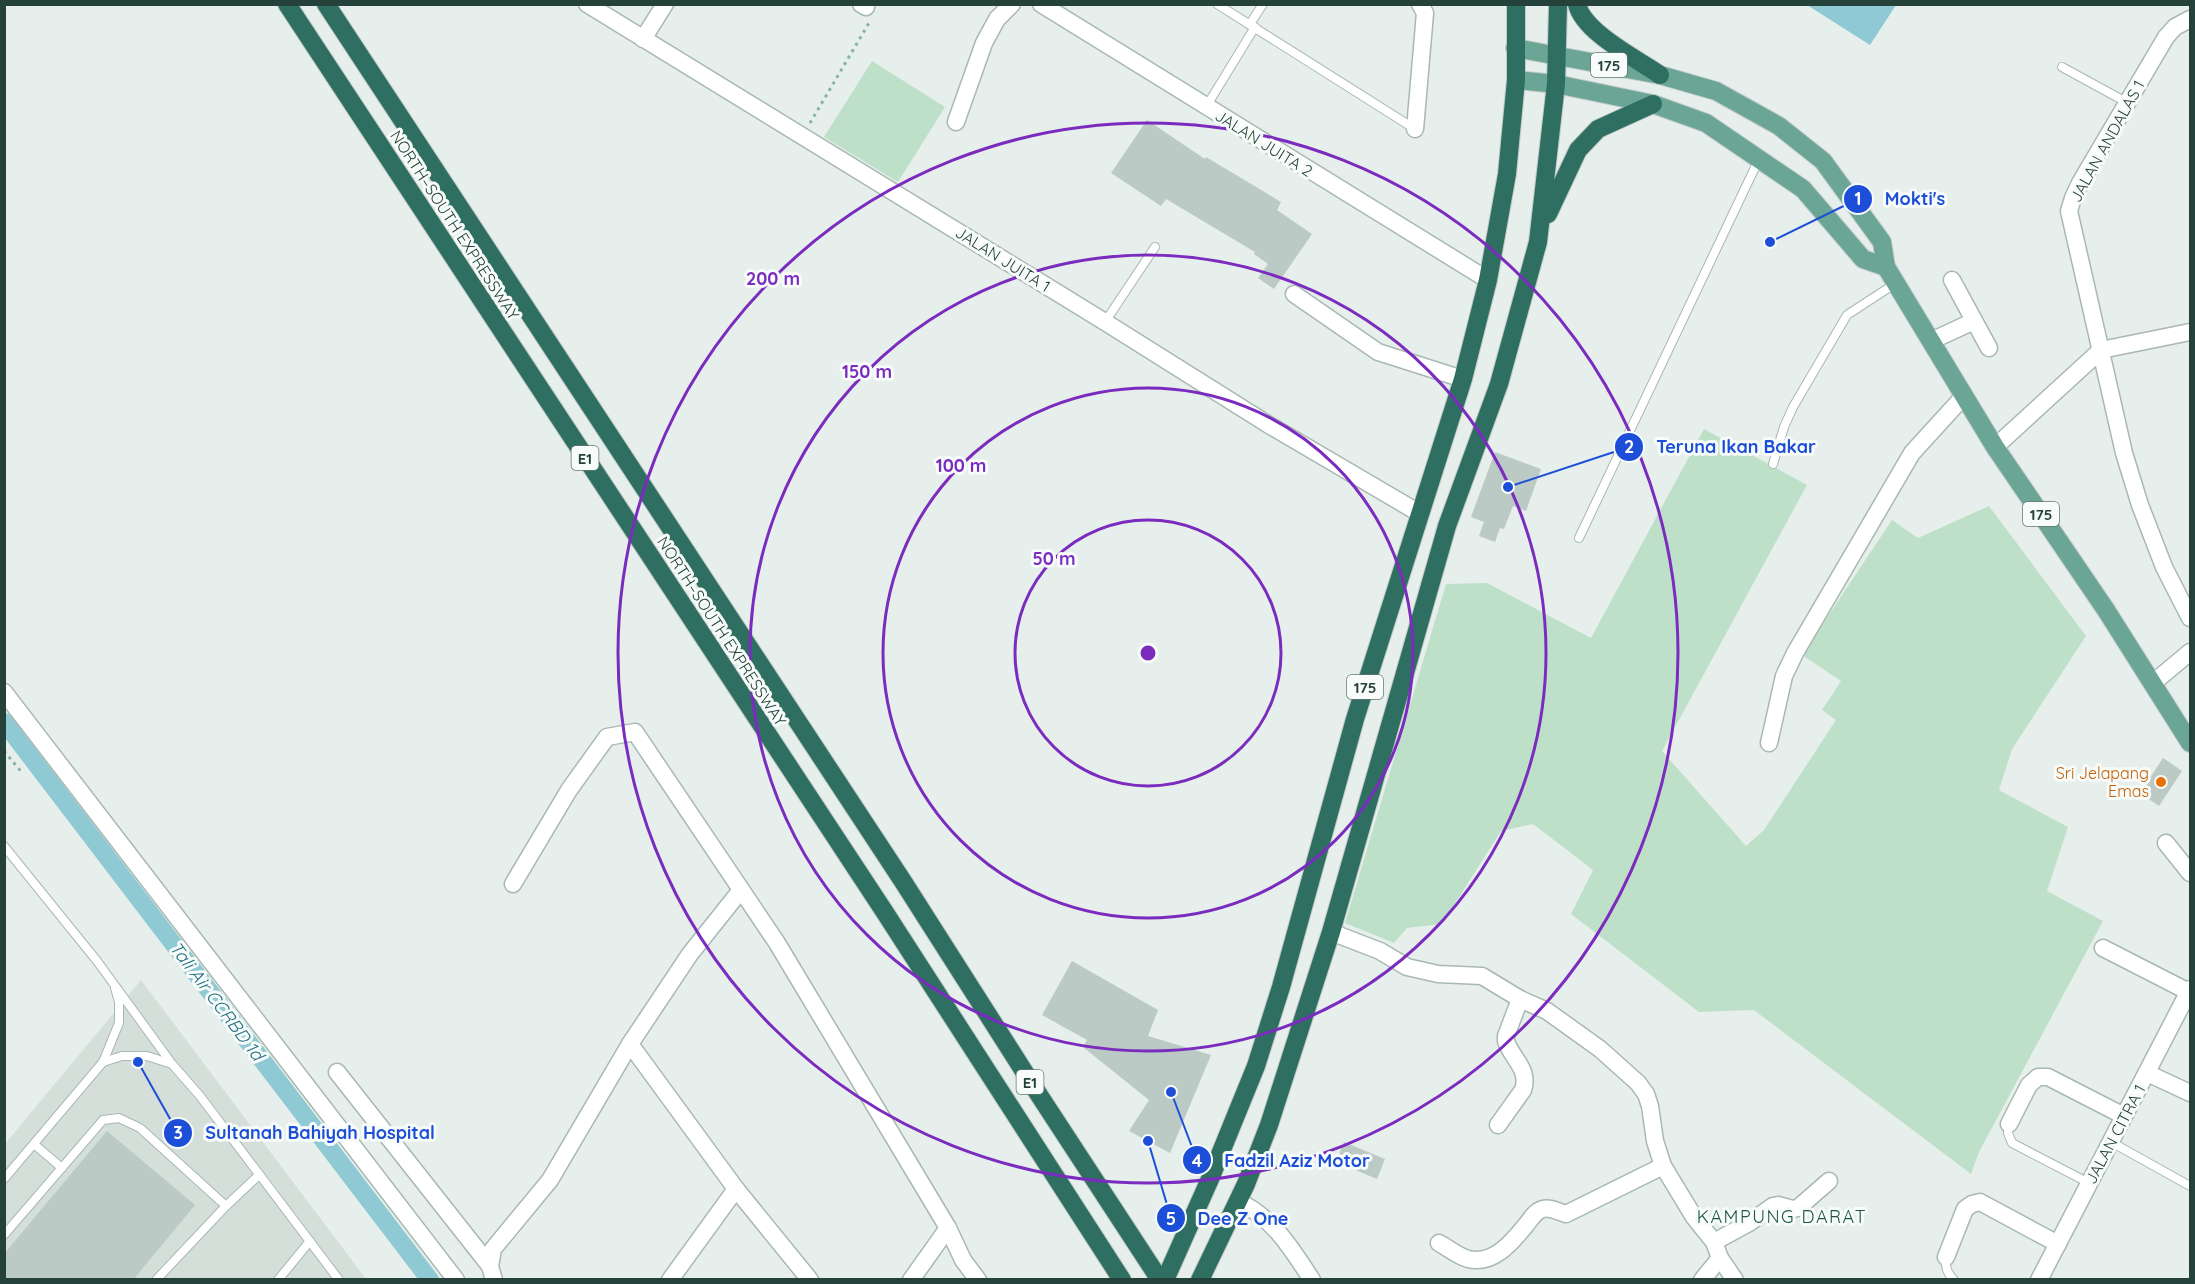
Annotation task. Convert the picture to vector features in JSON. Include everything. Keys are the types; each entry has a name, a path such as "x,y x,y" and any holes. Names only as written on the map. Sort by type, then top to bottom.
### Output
{"highway":[{"name":"NORTH–SOUTH EXPRESSWAY","path":"287,4 884,911 1122,1280"},
{"name":"NORTH–SOUTH EXPRESSWAY","path":"326,4 904,883 1160,1280"},
{"path":"1516,4 1516,80"},
{"path":"1556,84 1558,4"},
{"path":"1577,4 1588,25 1660,75"},
{"name":"175","path":"1165,1280 1210,1179 1256,1066 1281,987 1355,719 1463,379 1488,280 1507,174 1516,80"},
{"name":"175","path":"1200,1280 1238,1201 1269,1125 1331,932 1447,526 1498,384 1538,242 1556,84"},
{"path":"1538,242 1554,198 1578,150 1598,129 1653,105"}],"main road":[{"name":"175","path":"1515,48 1660,75 1716,92 1779,126 1823,161 1882,242 1886,267 1995,447 2106,610 2190,743"},
{"name":"175","path":"1516,80 1556,84 1653,105 1706,123 1803,189 1863,259 1886,267"}],"street":[{"name":"JALAN JUITA 1","path":"587,4 1269,425 1419,513"},
{"path":"643,39 664,4"},
{"path":"956,122 984,43 997,19 1012,4"},
{"name":"JALAN JUITA 2","path":"1041,4 1488,280"},
{"path":"1415,129 1425,13 1420,4"},
{"name":"JALAN ANDALAS 1","path":"2190,19 2175,27 2166,37 2076,190 2069,211 2124,453 2140,505 2164,567 2190,618"},
{"path":"1952,280 1989,348"},
{"path":"1294,294 1378,352 1463,379"},
{"path":"1931,341 1974,321"},
{"path":"1995,447 2101,350 2190,332"},
{"path":"1769,743 1784,676 1795,653 1912,453 1964,396"},
{"path":"2153,683 2190,652"},
{"path":"4,692 456,1280"},
{"path":"513,884 569,790 607,737 635,732 777,944 948,1228 963,1260 978,1280"},
{"path":"2166,843 2190,873"},
{"path":"492,1273 493,1249 550,1180 630,1044 690,954 741,890"},
{"path":"1331,932 1380,951 1407,967 1438,974 1482,976 1520,999 1547,1011 1600,1048 1638,1083 1646,1094 1655,1141 1663,1166 1735,1280"},
{"path":"2103,948 2190,991"},
{"name":"JALAN CITRA 1","path":"2039,1280 2190,991"},
{"path":"1498,1125 1526,1083 1523,1069 1506,1041 1520,999"},
{"path":"630,1044 736,1189 810,1280"},
{"path":"337,1072 492,1273"},
{"path":"2147,1073 2190,1093"},
{"path":"2009,1124 2029,1085 2038,1077 2048,1077 2124,1116"},
{"path":"1439,1243 1471,1260 1499,1254 1540,1210 1549,1208 1566,1214 1663,1166"},
{"path":"1702,1280 1717,1250 1749,1223 1773,1206 1798,1208 1829,1181"},
{"path":"670,1280 736,1189"},
{"path":"1238,1201 1250,1207 1273,1225 1312,1280"},
{"path":"1946,1257 1965,1209 1980,1202 2058,1244"},
{"path":"911,1280 948,1228"}],"lane":[{"path":"1217,4 1415,129"},
{"path":"1206,107 1253,26 1263,4"},
{"path":"2062,67 2126,102"},
{"path":"1579,538 1759,158"},
{"path":"1105,322 1155,247"},
{"path":"1773,464 1784,427 1793,407 1847,315 1896,284"},
{"path":"4,846 114,983 172,1064 200,1096 339,1280"},
{"path":"4,1179 103,1062 119,1023 119,1002 114,983"},
{"path":"103,1062 122,1056 147,1056 172,1064"},
{"path":"4,1235 103,1120 119,1118 140,1128 226,1206"},
{"path":"2009,1124 2008,1133 2012,1143 2089,1183"},
{"path":"2111,1142 2190,1186"},
{"path":"35,1144 62,1168"},
{"path":"156,1280 226,1206 259,1175"},
{"path":"278,1280 310,1241"},
{"path":"1946,1257 1945,1265 1954,1280"}],"path":[{"path":"802,137 868,26 871,17 864,6"},
{"path":"4,751 23,774"}],"shaded area":[{"path":"141,980 366,1279 5,1280 5,1144"}],"green space":[{"path":"872,61 945,107 898,182 824,137"},
{"path":"1704,429 1807,485 1662,751 1746,846 1764,830 1836,720 1822,710 1841,681 1802,655 1892,520 1918,538 1989,506 2086,636 2012,749 1999,790 2068,827 2047,891 2103,921 1979,1152 1971,1174 1754,1010 1699,1012 1571,914 1593,870 1533,824 1501,831 1442,924 1407,928 1394,943 1345,923 1446,584 1487,583 1591,638"}],"water":[{"path":"1807,5 1896,5 1870,45"}],"building":[{"path":"1147,120 1205,159 1206,157 1281,202 1277,210 1312,234 1274,289 1258,278 1268,264 1254,254 1255,252 1166,199 1161,206 1111,173"},
{"path":"1495,452 1541,469 1526,511 1513,506 1504,529 1500,528 1495,542 1479,536 1484,522 1471,517"},
{"name":"Sri Jelapang Emas","path":"2163,758 2182,771 2159,806 2140,793"},
{"path":"1072,961 1158,1010 1148,1036 1211,1055 1170,1153 1129,1131 1149,1100 1083,1047 1087,1040 1042,1015"},
{"path":"107,1131 195,1205 133,1280 4,1280 4,1254"},
{"path":"1344,1142 1385,1159 1377,1179 1336,1162"}],"waterway":[{"name":"Tali Air CCRBD 1d","path":"4,722 430,1280"}],"place":[{"name":"Mokti's","path":"1770,242"},
{"name":"Teruna Ikan Bakar","path":"1508,487"},
{"name":"Sri Jelapang Emas","path":"2161,782"},
{"name":"Sultanah Bahiyah Hospital","path":"138,1062"},
{"name":"Fadzil Aziz Motor","path":"1171,1092"},
{"name":"Dee Z One","path":"1148,1141"}],"district":[{"name":"KAMPUNG DARAT","path":"1782,1216"}]}
